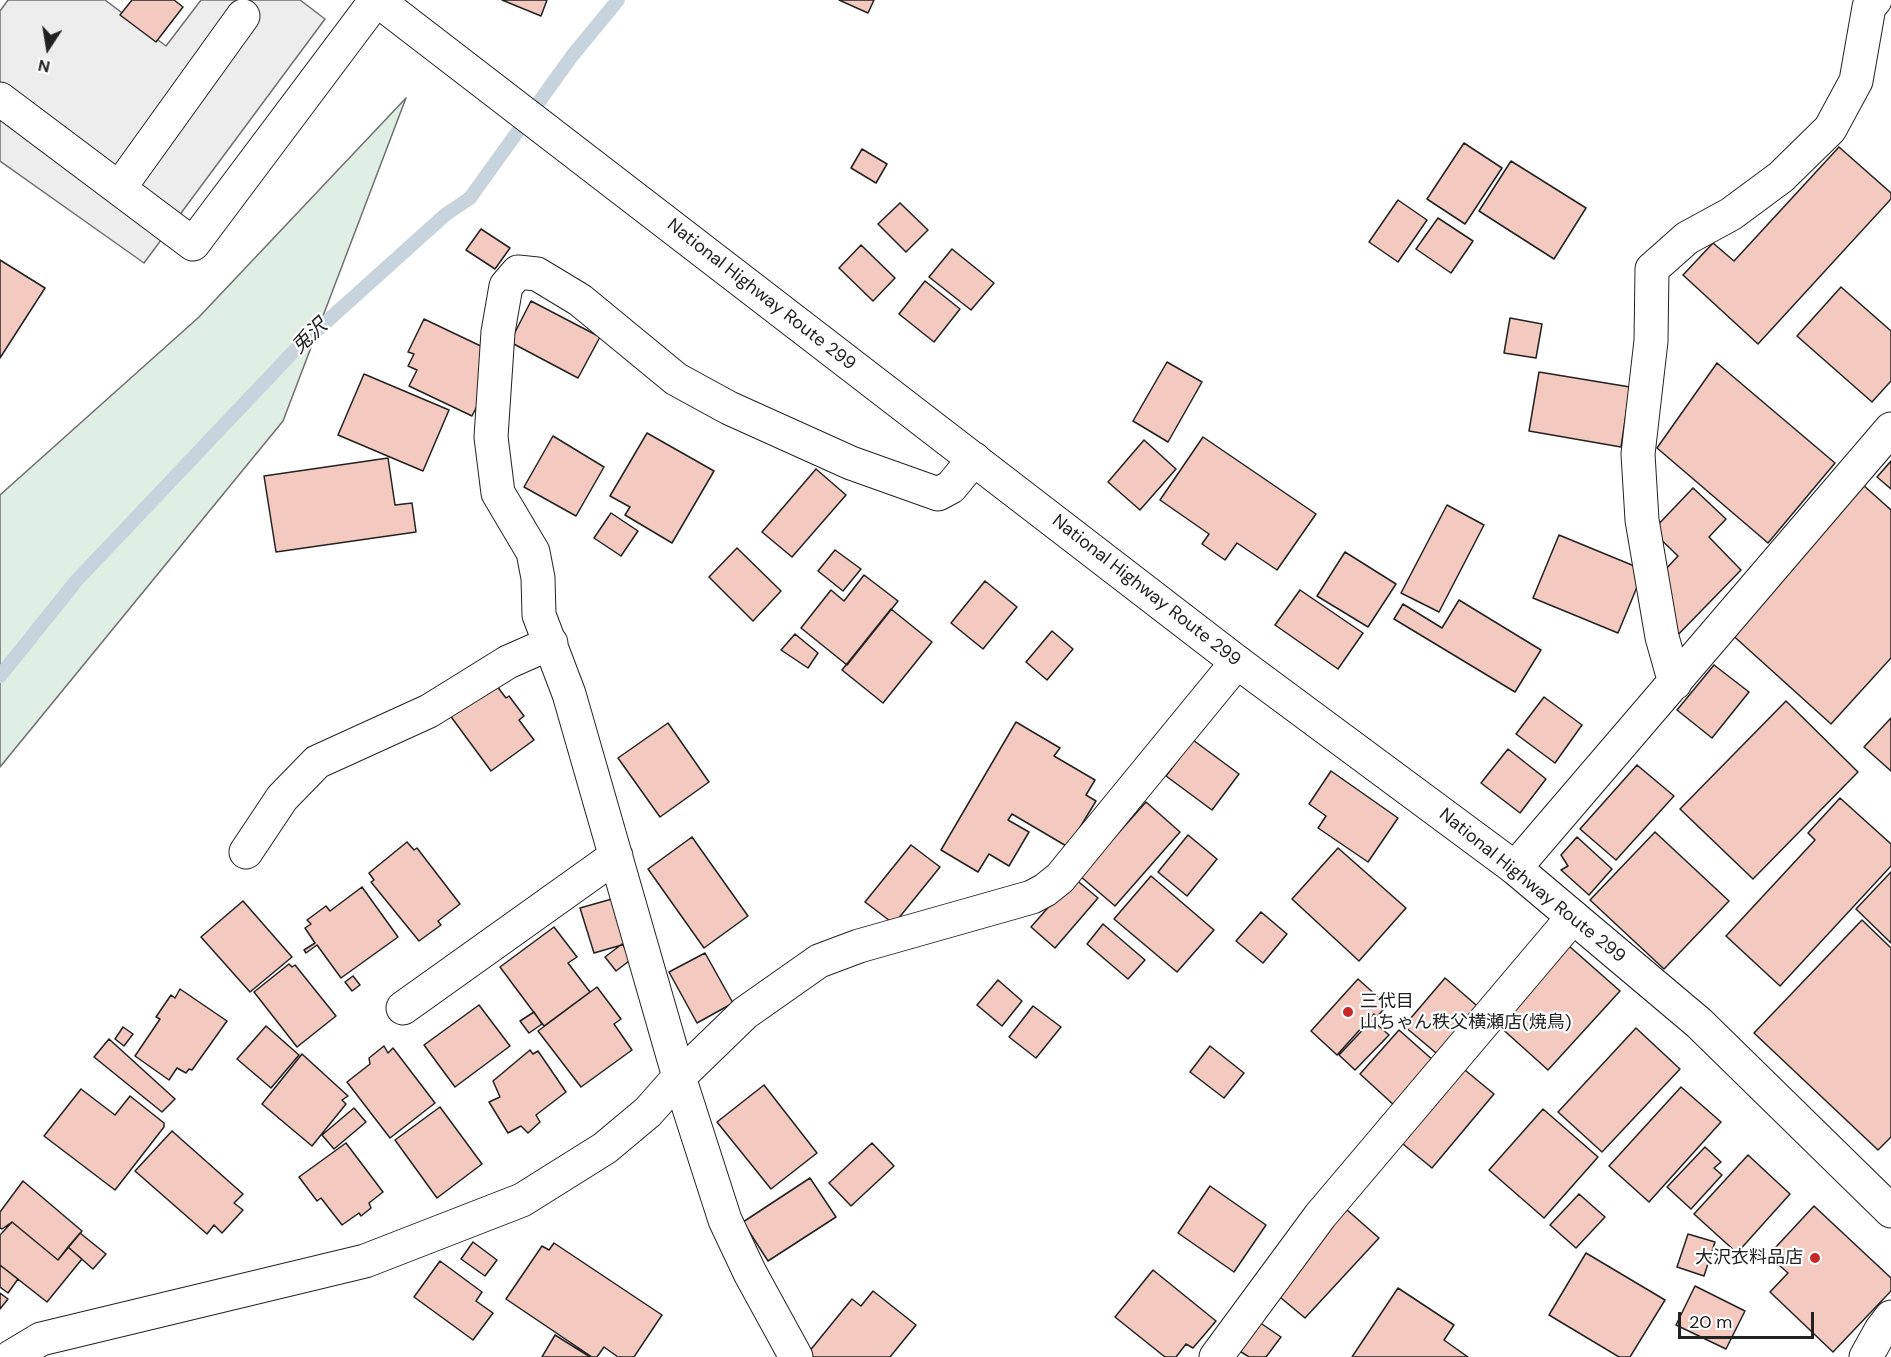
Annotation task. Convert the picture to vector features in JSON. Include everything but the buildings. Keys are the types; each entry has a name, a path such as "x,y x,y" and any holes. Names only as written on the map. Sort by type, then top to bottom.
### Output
{"main road":[{"name":"National Highway Route 299","path":"376,0 1237,662 1515,868 1699,1023 1891,1210"},
{"path":"0,99 194,244 376,0"},
{"path":"1675,683 1662,637 1641,509 1638,454 1651,341 1652,269 1687,238 1731,214 1781,177 1830,129 1856,81 1869,7 1875,0"},
{"path":"120,187 243,16"},
{"path":"796,1357 750,1273 725,1220 679,1077 569,694 539,615 538,578 533,552 498,493 490,437 498,332 506,285 518,272 537,274 580,300 676,378 729,408 851,463 938,494 951,487 974,459"},
{"path":"1515,868 1891,429"},
{"path":"246,852 282,798 317,762 429,711 508,662 551,643"},
{"path":"11,1357 42,1339 365,1261 522,1200 605,1148 648,1112 679,1077 745,1013 819,961 860,946 1032,897 1046,890 1060,878 1237,662"},
{"path":"403,1008 616,856"},
{"path":"1216,1357 1320,1216 1573,917"},
{"path":"1866,1357 1891,1317"}],"green space":[{"path":"406,98 283,421 0,767 0,495 199,317"}],"shaded area":[{"path":"8,0 105,0 166,46 201,0 300,0 325,19 144,263 0,161 0,11"}],"waterway":[{"name":"兎沢","path":"0,676 77,580 295,350 445,215 470,198 572,56 618,0"}],"place":[{"name":"三代目 山ちゃん秩父横瀬店(焼鳥)","path":"1348,1012"},
{"name":"大沢衣料品店","path":"1815,1258"}]}
